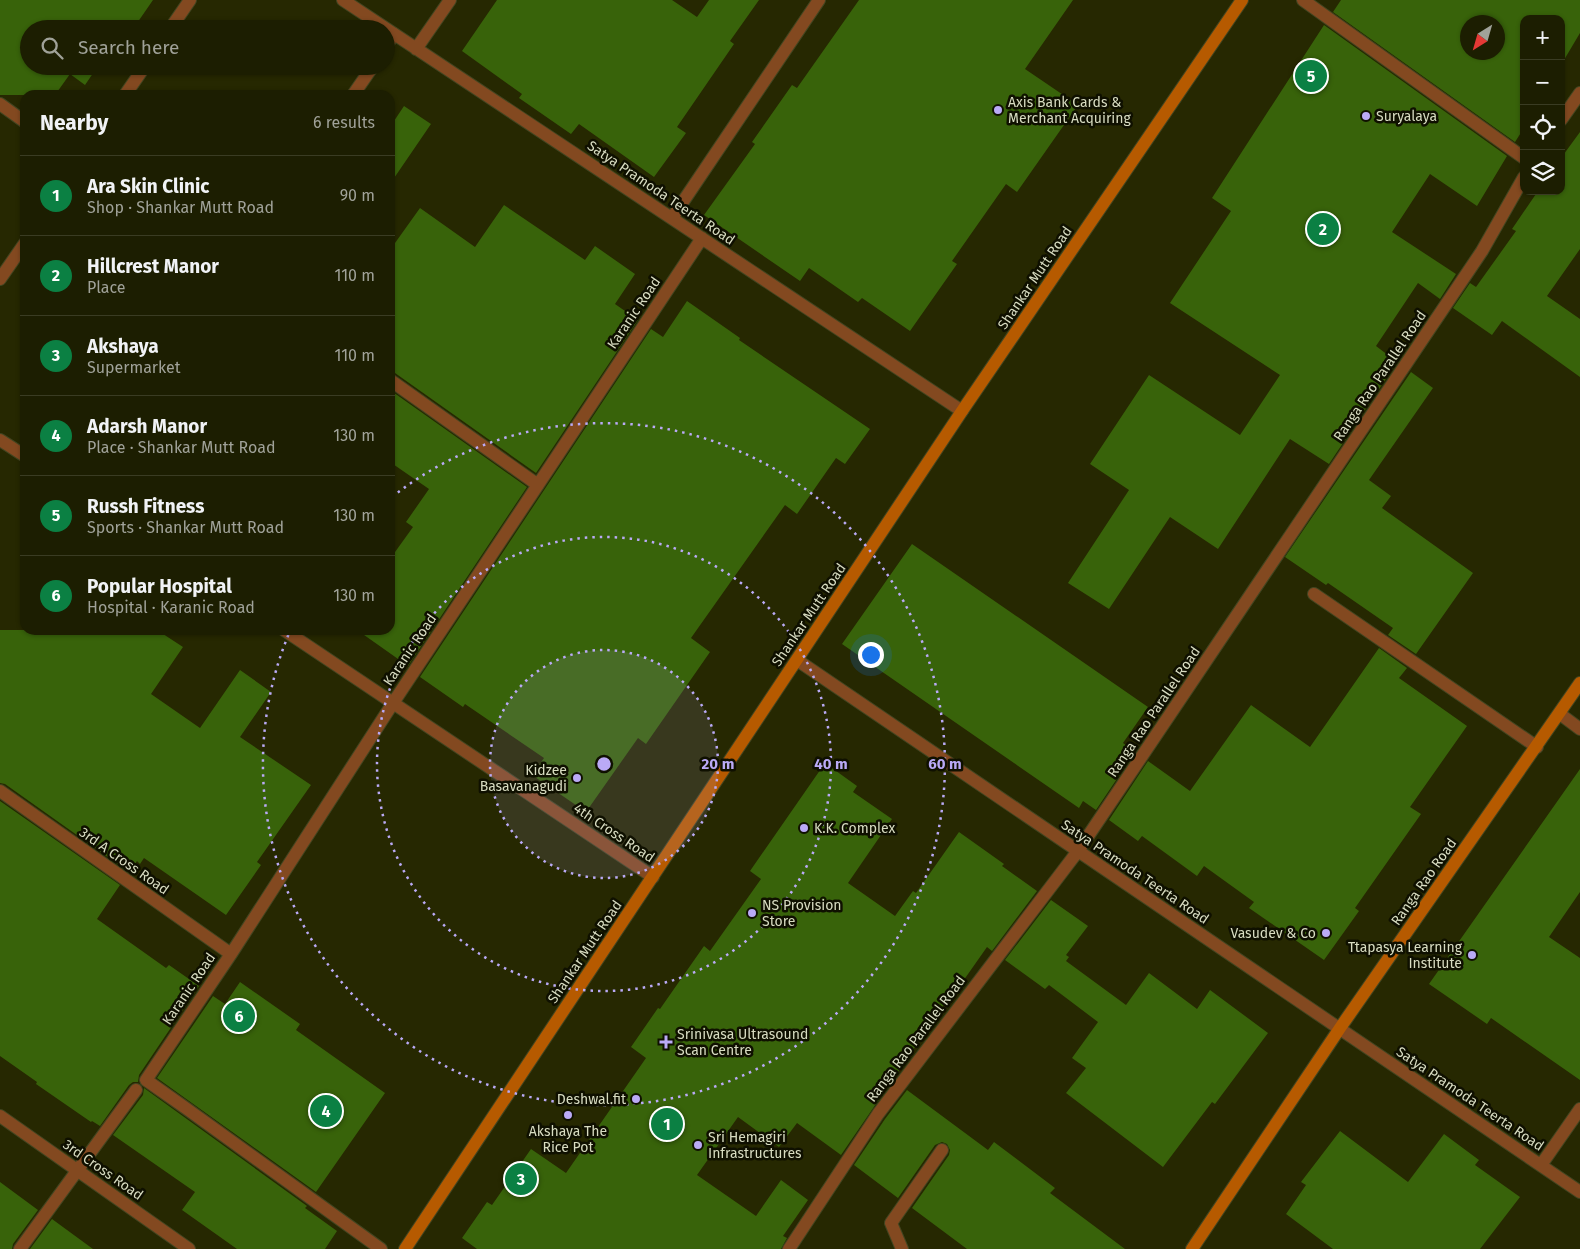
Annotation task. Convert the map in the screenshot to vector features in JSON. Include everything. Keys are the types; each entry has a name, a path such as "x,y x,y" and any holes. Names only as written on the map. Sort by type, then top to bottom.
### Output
{"street":[{"path":"176,20 190,0"},
{"name":"Satya Pramoda Teerta Road","path":"344,0 373,20"},
{"path":"416,49 450,0"},
{"path":"672,218 819,0"},
{"name":"Shankar Mutt Road","path":"406,1249 962,412 1242,0"},
{"path":"1303,0 1520,155"},
{"name":"Satya Pramoda Teerta Road","path":"395,35 962,412"},
{"path":"128,90 139,75"},
{"path":"356,90 367,75"},
{"path":"1565,114 1580,93"},
{"path":"0,104 20,118"},
{"name":"Ranga Rao Parallel Road","path":"789,1249 878,1114 1078,851 1482,251 1520,184"},
{"name":"Karanic Road","path":"381,1249 146,1080 231,954 393,703 702,238"},
{"path":"0,279 20,250"},
{"path":"395,384 538,486"},
{"path":"0,440 20,453"},
{"path":"1314,594 1537,747"},
{"name":"4th Cross Road","path":"291,635 653,877"},
{"name":"Satya Pramoda Teerta Road","path":"797,660 1580,1192"},
{"name":"Ranga Rao Road","path":"1192,1249 1340,1028 1580,683"},
{"path":"1560,714 1580,729"},
{"name":"3rd A Cross Road","path":"0,792 231,954"},
{"path":"20,1249 136,1090"},
{"path":"1541,1165 1580,1108"},
{"name":"3rd Cross Road","path":"0,1116 189,1249"},
{"path":"902,1249 892,1223 942,1150"}],"building":[{"path":"0,0 153,0 139,20 20,20 20,75 69,75 59,90 20,90 20,95 0,95"},
{"path":"497,0 672,0 697,17 709,0 759,0 730,41 734,44 677,127 686,133 654,177 579,124 571,134 519,98 522,94 462,51"},
{"path":"859,0 1073,0 1025,69 1078,105 1017,192 1006,184 952,261 957,264 910,331 862,298 858,302 809,268 800,281 704,215 755,144 752,142 792,85 797,88"},
{"path":"1341,0 1580,0 1580,33 1565,58 1565,15 1520,15 1520,134 1515,142 1333,12"},
{"path":"1324,25 1507,156 1477,206 1430,174 1392,232 1456,274 1440,299 1418,283 1376,346 1397,362 1329,464 1290,439 1218,549 1170,517 1109,609 1068,583 1129,490 1090,464 1149,375 1240,435 1280,375 1170,303 1231,211 1212,198"},
{"path":"71,75 92,75 85,85"},
{"path":"404,106 431,124 395,177 395,120"},
{"path":"1580,132 1580,249 1547,296 1580,319 1580,377 1502,321 1492,335 1453,308 1470,283 1476,287 1516,231 1512,229 1535,195 1565,195 1565,153"},
{"path":"504,205 585,260 595,246 635,274 615,304 638,320 536,473 395,373 395,243 420,208 475,247"},
{"path":"687,301 740,338 739,340 870,429 845,464 836,458 797,514 785,505 691,638 710,652 646,744 638,738 586,812 532,775 544,758 465,704 463,707 420,677 651,329 663,337"},
{"path":"1411,372 1433,388 1369,480 1391,496 1382,508 1473,573 1416,654 1388,635 1393,628 1328,583 1326,585 1285,557"},
{"path":"395,394 527,487 408,666 364,635 395,635 395,552 413,527 406,522 429,489 395,465"},
{"path":"912,544 1148,707 1123,743 1135,752 1096,810 1083,801 1079,808 842,644"},
{"path":"0,630 20,630 20,635 165,635 183,647 151,694 200,728 240,670 271,692 240,737 311,785 257,862 261,865 226,915 144,858 140,864 137,861 129,872 5,784 0,783"},
{"path":"1379,648 1407,668 1399,678 1467,726 1410,807 1421,814 1355,908 1359,911 1324,960 1249,908 1254,902 1204,866 1197,876 1142,836 1138,841 1109,820 1148,761 1190,791 1251,705 1310,747"},
{"path":"825,763 857,786 853,792 892,819 848,883 895,916 913,891 916,893 959,832 1004,864 1002,866 1037,891 992,951 987,947 954,994 952,993 841,1155 797,1123 779,1147 738,1117 697,1175 756,1216 781,1180 808,1200 783,1236 787,1238 781,1249 477,1249 462,1238 487,1202 492,1205 531,1149 566,1173 646,1058 631,1047 704,946 710,951 761,879 750,871"},
{"path":"1580,769 1580,892 1549,937 1580,958 1580,1080 1491,1018 1487,1024 1429,984"},
{"path":"0,801 120,885 97,919 166,968 169,965 199,986 139,1075 138,1082 133,1082 129,1085 100,1126 91,1122 36,1084 37,1082 0,1056"},
{"path":"1051,900 1088,926 1066,955 1069,957 1066,961 1126,1005 1149,973 1197,1009 1210,990 1268,1033 1215,1104 1212,1102 1163,1167 1066,1093 1086,1068 1072,1058 1098,1022 1049,985 1045,989 1005,960"},
{"path":"240,982 300,1024 296,1030 385,1093 316,1192 157,1078 213,996 225,1004"},
{"path":"144,1088 307,1206 305,1208 337,1231 325,1249 237,1249 182,1210 195,1192 113,1135 143,1095"},
{"path":"907,1090 988,1150 994,1142 1055,1188 1050,1193 1125,1249 967,1249 912,1208 949,1155 950,1150 947,1144 942,1142 935,1145 898,1198 854,1165"},
{"path":"1340,1131 1408,1182 1444,1134 1479,1160 1475,1165 1520,1197 1480,1249 1333,1249 1286,1214 1306,1185 1301,1182"},
{"path":"0,1182 38,1210 13,1244 12,1249 0,1249"},
{"path":"52,1219 93,1249 30,1249"}],"place":[{"name":"Russh Fitness","path":"1311,76"},
{"name":"Axis Bank Cards & Merchant Acquiring","path":"998,110"},
{"name":"Suryalaya","path":"1366,116"},
{"name":"Hillcrest Manor","path":"1323,229"},
{"name":"Kidzee Basavanagudi","path":"577,778"},
{"name":"K.K. Complex","path":"804,828"},
{"name":"NS Provision Store","path":"752,913"},
{"name":"Vasudev & Co","path":"1326,933"},
{"name":"Ttapasya Learning Institute","path":"1472,955"},
{"name":"Popular Hospital","path":"239,1016"},
{"name":"Srinivasa Ultrasound Scan Centre","path":"666,1042"},
{"name":"Deshwal.fit","path":"636,1099"},
{"name":"Adarsh Manor","path":"326,1111"},
{"name":"Akshaya The Rice Pot","path":"568,1115"},
{"name":"Ara Skin Clinic","path":"667,1124"},
{"name":"Sri Hemagiri Infrastructures","path":"698,1145"},
{"name":"Akshaya","path":"521,1179"}]}
